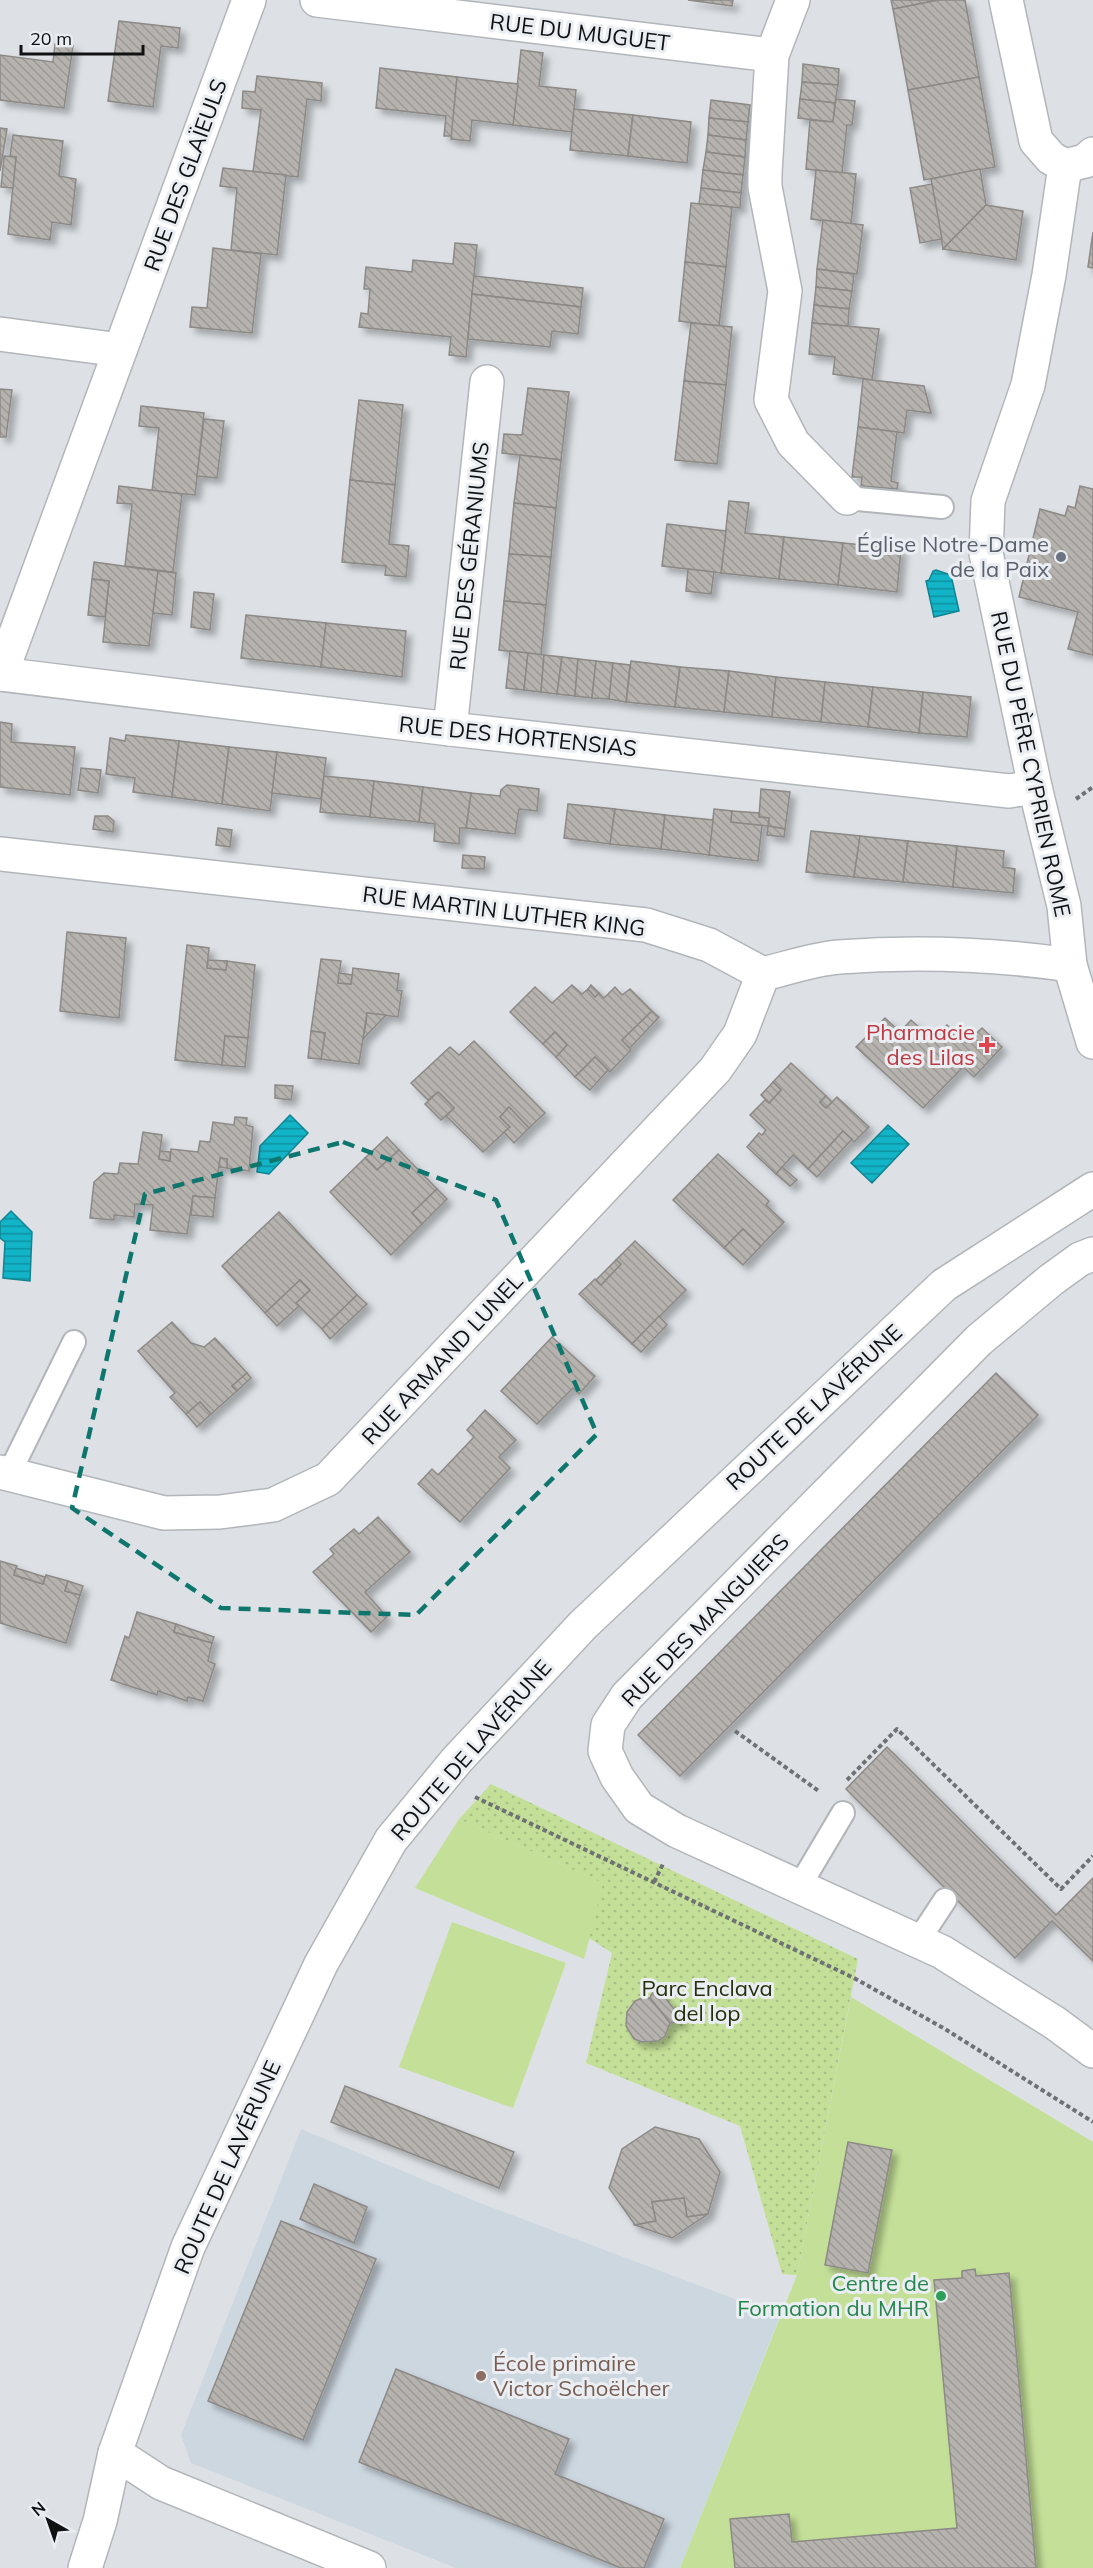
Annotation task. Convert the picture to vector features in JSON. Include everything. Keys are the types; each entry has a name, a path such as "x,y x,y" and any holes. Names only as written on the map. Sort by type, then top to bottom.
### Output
{"street":[{"name":"RUE DES GLAÏEULS","path":"1,674 249,0"},
{"name":"RUE DU MUGUET","path":"317,0 772,55"},
{"path":"793,0 772,55 765,187 785,291 771,400 793,443 847,498"},
{"path":"1006,0 1036,141 1051,158 1079,160"},
{"name":"RUE DU PÈRE CYPRIEN ROME","path":"1079,160 1049,275 1028,385 988,501 986,552 1035,787 1064,906 1070,965 1093,1042"},
{"path":"0,334 120,350"},
{"name":"RUE DES GÉRANIUMS","path":"450,729 487,382"},
{"name":"RUE DES HORTENSIAS","path":"1,674 450,729 1009,791 1035,787"},
{"name":"RUE MARTIN LUTHER KING","path":"0,854 646,925 709,945 763,974"},
{"path":"763,974 837,957 912,954 1033,960 1070,965"},
{"name":"RUE ARMAND LUNEL","path":"4,1473 164,1513 219,1512 273,1505 328,1479 716,1070 740,1034 763,974"},
{"name":"ROUTE DE LAVÉRUNE","path":"85,2568 100,2520 115,2453 188,2247 321,1964 391,1840 456,1761 583,1625 944,1285 1093,1190"},
{"name":"RUE DES MANGUIERS","path":"1093,1254 1080,1259 1051,1280 979,1340 627,1696 608,1725 605,1751 617,1777 639,1808 678,1831 918,1941 992,1981 1093,2051"},
{"path":"115,2453 160,2483 369,2568"}],"lane":[{"path":"847,498 942,507"},
{"path":"4,1473 74,1342"},
{"path":"799,1887 836,1806"},
{"path":"918,1941 945,1900"}],"path":[{"path":"844,1784 897,1729 1061,1889 1093,1856"},
{"path":"735,1731 836,1806"},
{"path":"466,1793 854,1977 945,2029 1093,2122"}],"highlighted area":[{"path":"343,1142 496,1200 597,1434 416,1615 221,1608 72,1508 145,1194"}],"shaded area":[{"name":"École primaire Victor Schoëlcher","path":"301,2129 475,2201 780,2316 680,2568 456,2568 191,2463 181,2435"}],"green space":[{"name":"Parc Enclava del lop","path":"491,1784 858,1959 797,2275 782,2274 740,2126 586,2063 612,1953 589,1938 603,1883 459,1819"},
{"path":"459,1819 604,1883 584,1959 415,1888"},
{"path":"452,1922 566,1963 513,2108 399,2067"},
{"name":"Centre de Formation du MHR","path":"851,1997 1093,2142 1093,2568 680,2568 797,2275"}],"water":[{"path":"936,570 951,575 959,611 934,617 926,581"},
{"path":"290,1115 308,1133 269,1174 257,1172 260,1146"},
{"path":"888,1125 909,1144 872,1183 851,1163"},
{"path":"11,1211 32,1232 30,1281 3,1278 5,1242 0,1238 0,1222"}],"building":[{"path":"688,0 733,0 732,6"},
{"path":"891,0 939,0 893,9"},
{"path":"939,0 965,0 979,77 908,90 893,9"},
{"path":"119,21 180,28 178,48 161,46 153,107 108,101"},
{"path":"55,44 73,46 64,108 0,100 0,55 53,62"},
{"path":"521,50 543,53 539,86 576,90 572,132 513,125"},
{"path":"803,64 839,69 838,85 802,82"},
{"path":"380,68 457,77 452,136 444,136 446,116 376,108"},
{"path":"257,76 322,83 321,101 307,99 298,177 253,172 261,110 242,108 243,91 255,92"},
{"path":"457,77 518,84 513,125 472,120 470,141 451,139"},
{"path":"979,77 995,167 924,180 908,90"},
{"path":"802,82 838,85 835,103 800,99"},
{"path":"800,99 835,103 833,122 798,118"},
{"path":"836,99 855,101 852,125 847,125 842,173 806,169 810,120 833,122"},
{"path":"711,100 750,105 748,122 709,118"},
{"path":"574,109 633,115 628,156 570,150"},
{"path":"633,115 691,122 687,163 628,156"},
{"path":"709,118 748,122 746,140 708,135"},
{"path":"0,128 7,129 0,171"},
{"path":"13,135 63,141 59,176 76,179 71,225 52,222 50,240 8,234 16,157 10,156"},
{"path":"708,135 746,140 745,157 706,152"},
{"path":"706,152 745,157 743,175 703,170"},
{"path":"4,156 16,157 13,188 1,187"},
{"path":"223,168 286,175 277,255 231,250 237,188 220,186"},
{"path":"980,169 986,205 943,249 931,179"},
{"path":"703,170 743,175 741,193 701,188"},
{"path":"816,170 856,174 851,224 811,219"},
{"path":"932,184 942,239 920,243 910,188"},
{"path":"701,188 741,193 740,208 699,204"},
{"path":"691,203 732,207 726,267 685,262"},
{"path":"986,205 1023,211 1016,260 943,249"},
{"path":"823,220 863,225 857,274 817,269"},
{"path":"1093,232 1093,268 1088,267"},
{"path":"455,243 477,245 466,357 449,355 451,337 359,327 361,313 368,314 370,289 364,289 366,267 412,272 413,260 453,264"},
{"path":"213,248 261,254 252,333 190,327 192,307 207,308"},
{"path":"685,262 726,267 719,326 679,321"},
{"path":"817,269 854,274 852,291 816,287"},
{"path":"474,276 583,288 581,307 472,294"},
{"path":"816,287 852,291 849,309 814,305"},
{"path":"472,294 581,307 578,334 552,331 550,347 468,339"},
{"path":"814,305 849,309 848,326 812,323"},
{"path":"691,323 732,327 726,385 684,381"},
{"path":"812,323 879,329 872,380 833,374 835,357 809,354"},
{"path":"863,379 924,386 931,413 907,410 904,433 858,427"},
{"path":"684,381 726,385 717,464 675,460"},
{"path":"528,388 569,392 561,460 502,453 504,434 522,435"},
{"path":"0,389 12,390 6,437 0,437"},
{"path":"359,400 403,405 395,485 350,480"},
{"path":"141,406 204,413 195,495 152,491 159,428 139,426"},
{"path":"204,419 224,421 217,478 197,476"},
{"path":"858,427 897,432 891,481 898,483 897,489 861,486 862,477 852,477"},
{"path":"520,455 561,460 556,508 514,503"},
{"path":"350,480 395,485 389,544 409,546 406,577 385,575 386,566 342,562"},
{"path":"119,486 182,494 173,572 125,566 132,504 117,503"},
{"name":"Église Notre-Dame de la Paix","path":"1080,486 1093,489 1093,655 1068,649 1078,612 1019,597 1040,509 1065,516 1068,506 1075,508"},
{"path":"729,501 749,503 745,533 784,537 779,579 721,573"},
{"path":"514,503 556,508 551,557 509,554"},
{"path":"667,524 726,531 721,573 662,566"},
{"path":"784,537 843,543 838,585 779,579"},
{"path":"843,543 901,549 897,592 838,585"},
{"path":"509,554 551,557 546,605 504,601"},
{"path":"94,562 158,571 149,646 103,642 109,581 92,579"},
{"path":"688,569 714,572 711,594 686,591"},
{"path":"158,571 176,573 172,615 153,613"},
{"path":"92,579 109,581 105,617 88,615"},
{"path":"194,592 214,594 210,630 191,627"},
{"path":"504,601 546,605 541,655 499,650"},
{"path":"246,615 326,623 321,667 241,658"},
{"path":"326,623 406,631 402,677 321,667"},
{"path":"510,651 528,653 524,690 506,688"},
{"path":"528,653 544,655 541,692 524,690"},
{"path":"544,655 562,657 557,694 541,692"},
{"path":"562,657 578,659 575,696 557,694"},
{"path":"578,659 596,661 592,698 575,696"},
{"path":"596,661 613,663 609,699 592,698"},
{"path":"631,661 680,667 675,707 626,702"},
{"path":"613,663 630,665 626,702 609,699"},
{"path":"680,667 729,671 724,712 675,707"},
{"path":"729,671 776,677 772,717 724,712"},
{"path":"776,677 825,682 821,722 772,717"},
{"path":"825,682 873,687 868,727 821,722"},
{"path":"873,687 923,692 919,733 868,727"},
{"path":"923,692 971,697 967,737 919,733"},
{"path":"0,722 12,724 11,742 75,747 70,795 0,787"},
{"path":"126,735 179,741 172,797 133,792 135,778 106,774 110,738 125,741"},
{"path":"179,741 229,747 222,804 172,797"},
{"path":"229,747 277,752 270,811 222,804"},
{"path":"277,752 326,758 321,799 272,793"},
{"path":"81,768 101,770 98,793 78,790"},
{"path":"324,776 374,781 370,817 320,812"},
{"path":"374,781 423,787 419,822 370,817"},
{"path":"507,785 539,789 537,811 519,809 515,834 466,828 471,793 500,796 501,790"},
{"path":"423,787 471,793 466,828 460,828 459,844 434,841 435,824 419,822"},
{"path":"761,789 790,792 785,829 768,826 769,818 759,817"},
{"path":"568,804 615,809 610,844 564,838"},
{"path":"615,809 665,815 661,849 610,844"},
{"path":"714,809 732,811 731,822 762,825 758,861 709,855"},
{"path":"732,811 759,813 759,817 769,818 768,826 731,822"},
{"path":"665,815 713,820 709,855 661,849"},
{"path":"95,816 108,816 114,821 113,832 93,829"},
{"path":"768,826 785,829 784,837 767,835"},
{"path":"218,828 232,830 230,847 216,845"},
{"path":"811,831 860,836 854,877 806,872"},
{"path":"860,836 908,841 903,882 854,877"},
{"path":"908,841 957,846 953,887 903,882"},
{"path":"957,846 1004,851 1003,867 1015,869 1013,893 953,887"},
{"path":"463,855 485,857 484,869 462,868"},
{"path":"67,932 126,938 119,1018 60,1011"},
{"path":"187,945 209,948 207,968 226,970 227,961 255,965 248,1038 225,1036 222,1065 175,1060"},
{"path":"321,959 341,961 338,983 351,984 353,968 399,974 397,990 402,991 398,1017 367,1013 359,1064 321,1059 325,1033 311,1031"},
{"path":"208,960 227,961 226,970 207,968"},
{"path":"339,973 352,975 351,984 338,983"},
{"path":"572,985 582,994 588,989 595,997 599,993 604,998 615,987 622,995 630,989 652,1011 622,1040 631,1050 610,1072 595,1057 575,1077 556,1057 567,1045 555,1032 543,1044 510,1012 535,987 552,1003"},
{"path":"591,985 599,993 595,997 588,989"},
{"path":"652,1011 659,1017 630,1048 622,1040"},
{"path":"367,1013 386,1015 363,1039 366,1023"},
{"path":"885,1018 900,1032 911,1020 932,1039 947,1025 966,1043 982,1028 1002,1047 974,1077 963,1067 923,1108 856,1047"},
{"path":"311,1031 325,1033 321,1059 308,1058"},
{"path":"555,1032 567,1045 556,1057 543,1044"},
{"path":"225,1036 248,1038 245,1067 222,1065"},
{"path":"474,1041 545,1113 529,1128 509,1107 500,1117 510,1127 483,1152 446,1116 454,1108 438,1092 428,1100 411,1083 450,1047 459,1055"},
{"path":"595,1057 608,1070 590,1090 575,1077"},
{"path":"791,1063 826,1096 820,1102 826,1108 837,1097 869,1127 854,1142 843,1131 808,1169 793,1155 776,1174 747,1147 759,1133 762,1135 766,1130 750,1115 765,1100 769,1103 781,1090 773,1082"},
{"path":"773,1082 781,1090 769,1103 761,1095"},
{"path":"275,1085 293,1086 291,1100 275,1098"},
{"path":"438,1092 454,1108 441,1120 425,1104"},
{"path":"826,1096 832,1102 826,1108 820,1102"},
{"path":"509,1107 529,1128 514,1143 504,1132 510,1127 500,1117"},
{"path":"235,1117 247,1118 246,1125 253,1127 249,1171 227,1168 227,1159 220,1158 215,1198 193,1196 187,1234 150,1230 153,1205 135,1204 134,1217 114,1215 114,1220 90,1218 94,1182 104,1173 118,1174 120,1163 138,1164 143,1132 162,1135 159,1159 170,1161 171,1149 198,1152 200,1141 210,1142 213,1122 234,1125"},
{"path":"843,1131 852,1139 817,1177 808,1169"},
{"path":"387,1137 399,1150 377,1170 365,1158"},
{"path":"399,1150 437,1189 412,1213 422,1224 391,1255 330,1192 365,1158 377,1170"},
{"path":"160,1151 170,1152 170,1161 159,1159"},
{"path":"718,1154 769,1201 766,1205 784,1222 761,1246 743,1229 724,1248 673,1200"},
{"path":"220,1158 227,1159 227,1168 219,1167"},
{"path":"782,1167 797,1180 790,1186 776,1174"},
{"path":"437,1189 447,1199 422,1224 412,1213"},
{"path":"193,1196 215,1198 213,1217 191,1215"},
{"path":"279,1212 357,1295 322,1329 296,1303 310,1290 300,1280 265,1313 222,1266"},
{"path":"743,1229 761,1246 743,1265 724,1248"},
{"path":"635,1241 686,1290 632,1344 579,1294 595,1279 601,1285 621,1264 616,1260"},
{"path":"616,1260 621,1264 601,1285 596,1280"},
{"path":"300,1280 310,1290 296,1303 299,1306 277,1326 265,1313"},
{"path":"357,1295 367,1304 330,1339 322,1329"},
{"path":"659,1316 667,1325 641,1352 632,1344"},
{"path":"172,1322 191,1343 204,1347 215,1338 247,1373 232,1386 237,1391 211,1414 200,1402 186,1414 170,1397 175,1393 138,1351"},
{"path":"552,1337 595,1376 579,1394 573,1388 537,1424 501,1391"},
{"path":"247,1373 251,1378 237,1391 232,1386"},
{"path":"996,1373 1038,1415 680,1776 638,1735"},
{"path":"200,1402 211,1414 197,1427 186,1414"},
{"path":"485,1410 516,1440 499,1457 510,1468 460,1522 418,1484 432,1469 438,1475 474,1437 467,1430"},
{"path":"378,1517 410,1552 365,1592 387,1617 371,1632 313,1572 334,1554 330,1549 354,1529 359,1534"},
{"path":"0,1561 17,1566 14,1575 43,1584 46,1575 68,1581 65,1591 80,1595 66,1643 0,1623"},
{"path":"16,1568 45,1577 43,1584 14,1575"},
{"path":"68,1581 83,1586 80,1595 65,1591"},
{"path":"137,1612 176,1624 174,1632 212,1643 208,1661 215,1664 203,1701 188,1697 187,1701 158,1691 157,1695 111,1680 125,1636 129,1638"},
{"path":"176,1624 214,1637 212,1643 174,1632"},
{"path":"887,1747 1056,1915 1093,1878 1093,1961 1052,1921 1015,1958 846,1789"},
{"path":"656,1986 684,2022 670,2023 650,1998"},
{"path":"650,1998 670,2023 665,2036 658,2041 642,2042 634,2039 626,2026 627,2012 635,2001"},
{"path":"345,2086 514,2152 499,2188 331,2122"},
{"path":"655,2127 699,2139 720,2172 708,2214 687,2217 684,2198 652,2202 656,2221 635,2225 609,2188 622,2149"},
{"path":"848,2142 892,2150 868,2273 825,2265"},
{"path":"314,2184 367,2207 354,2243 300,2219"},
{"path":"684,2198 687,2217 708,2214 672,2238 635,2225 656,2221 652,2202"},
{"path":"281,2221 376,2259 303,2440 208,2401"},
{"path":"975,2269 976,2276 1009,2273 1036,2568 735,2568 730,2519 789,2514 792,2542 957,2528 934,2280 962,2278 962,2271"},
{"path":"396,2369 569,2439 555,2474 664,2519 644,2568 621,2568 359,2462"}],"place":[{"name":"Église Notre-Dame de la Paix","path":"1061,557"},
{"name":"Pharmacie des Lilas","path":"987,1045"},
{"name":"Centre de Formation du MHR","path":"941,2296"},
{"name":"École primaire Victor Schoëlcher","path":"481,2376"}]}
